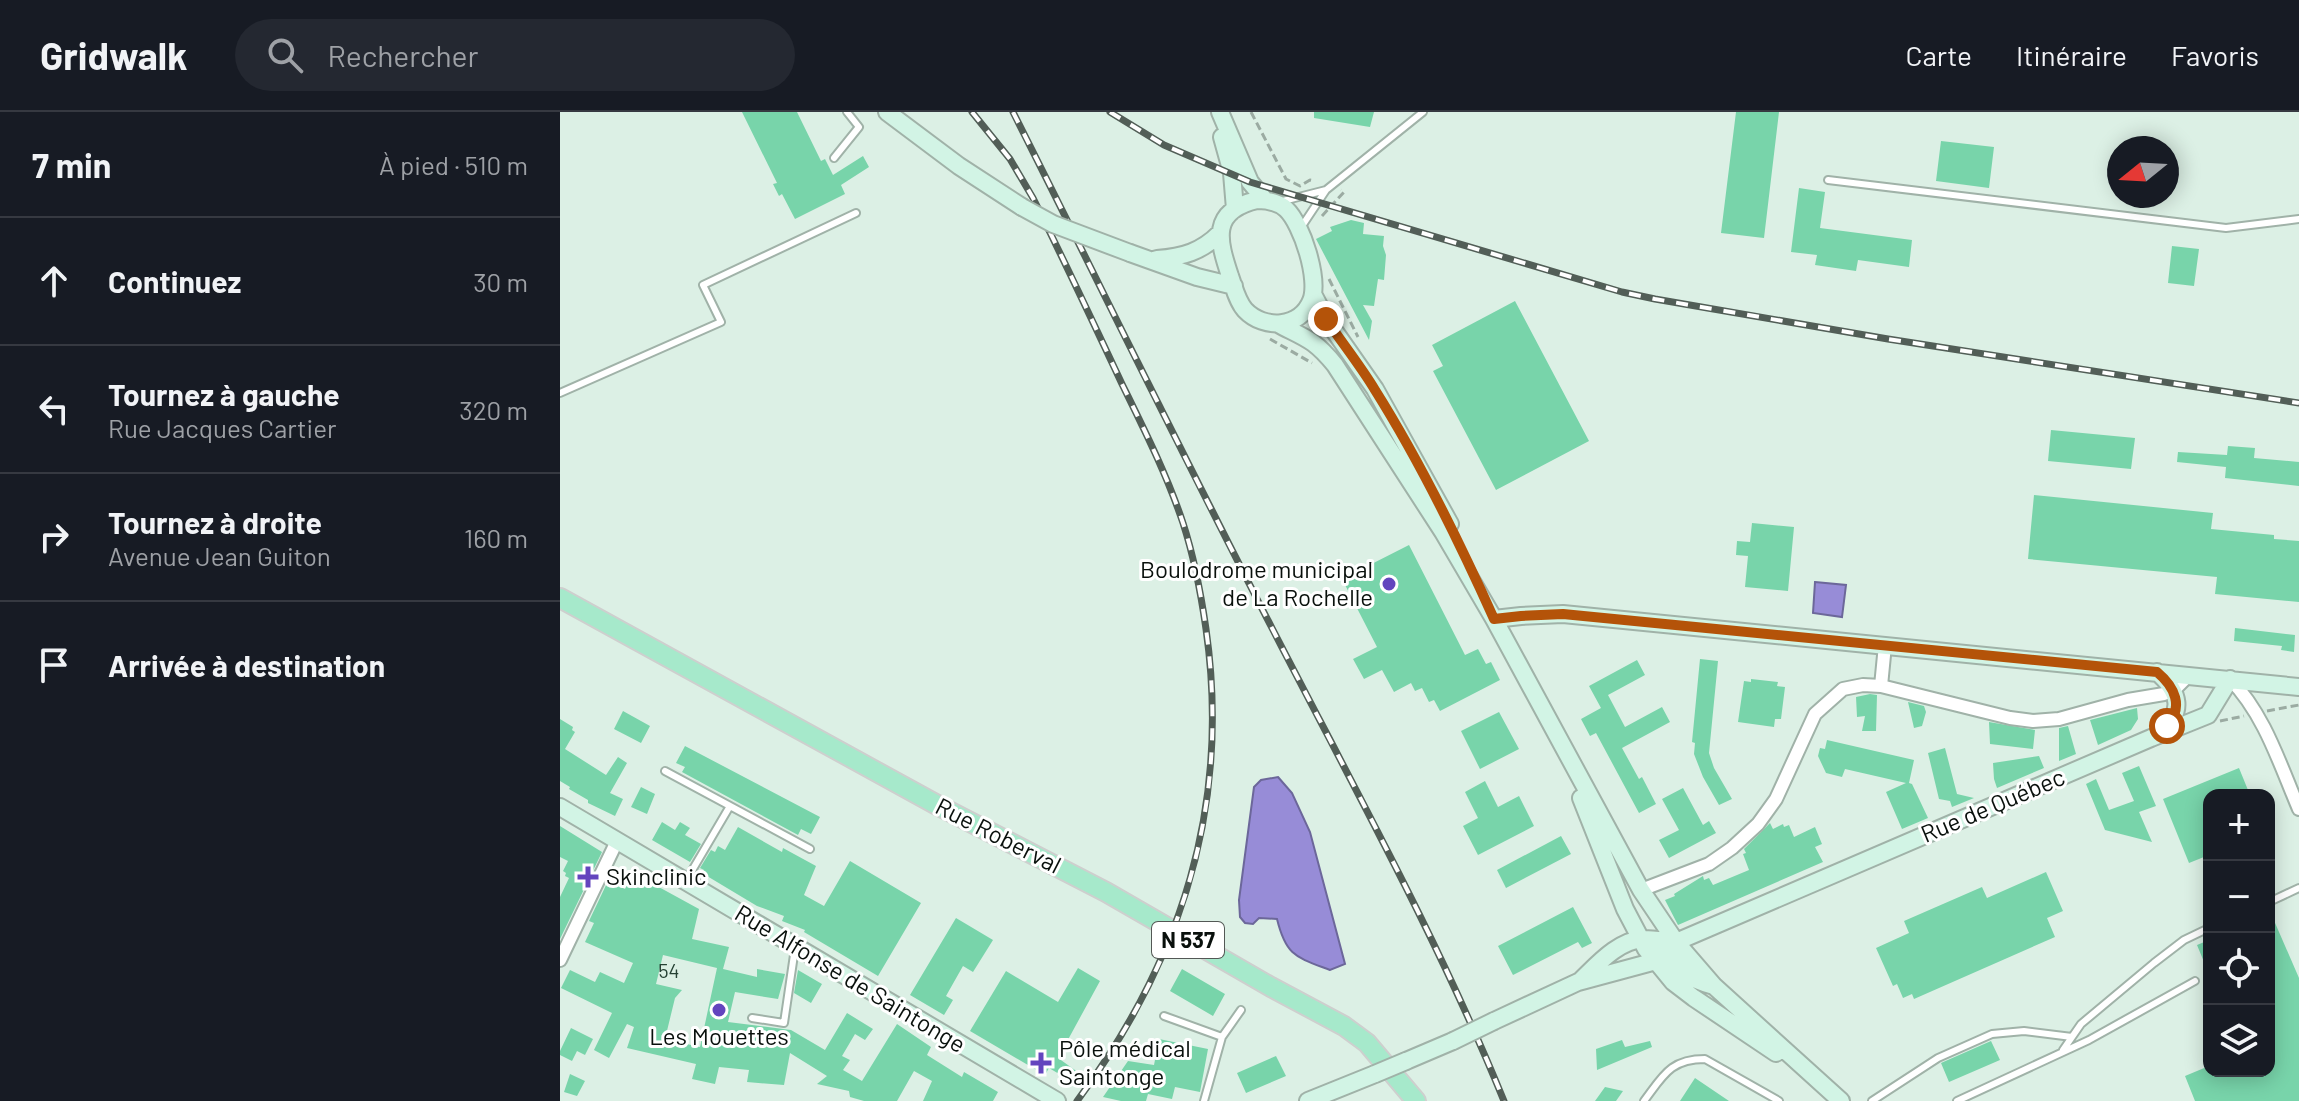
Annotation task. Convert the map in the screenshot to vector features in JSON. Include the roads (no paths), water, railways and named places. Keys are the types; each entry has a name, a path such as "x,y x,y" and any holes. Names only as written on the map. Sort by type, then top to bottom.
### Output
{"main road":[{"name":"Rue Roberval","path":"560,598 939,806 1106,892 1332,1019 1367,1043 1416,1101"}],"street":[{"path":"887,112 959,166 1053,224 1197,277 1234,286"},
{"path":"1218,112 1250,182 1292,216 1313,272 1313,294 1305,311 1289,322 1278,324"},
{"path":"1218,112 1232,173 1235,209"},
{"path":"1270,201 1247,202 1235,209 1224,222 1220,233 1221,250 1242,307 1252,317 1278,324 1309,338 1335,365 1401,452"},
{"path":"1150,260 1186,256 1211,242 1220,233"},
{"path":"1313,294 1326,319 1375,389 1401,452 1443,532 1494,619 1641,890 1673,982 1805,1070"},
{"path":"1494,619 1563,614 2299,687"},
{"path":"1881,686 1885,645"},
{"path":"2151,738 2167,726 2177,711 2174,690 2157,672"},
{"path":"1641,890 1709,864 1758,824 1776,799 1815,714 1843,689 1863,685 1881,686 2033,721 2059,719 2128,700 2164,694 2174,690 2189,675"},
{"path":"2230,679 2253,706 2299,809"},
{"name":"Rue de Québec","path":"1308,1101 1453,1041 1659,947 2208,715 2230,679"},
{"path":"1561,745 1619,895 1659,947 1714,986 1805,1070 1835,1095 1848,1101"},
{"name":"Rue Alfonse de Saintonge","path":"560,807 1057,1101"},
{"path":"560,960 617,841"},
{"name":"Rue de Québec","path":"1578,982 1609,954 1659,947"}],"lane":[{"path":"834,158 859,127 847,112"},
{"path":"1299,230 1326,190 1423,112"},
{"path":"1828,180 2226,228 2299,219"},
{"path":"1270,201 1326,190"},
{"path":"560,393 721,322 703,285 856,213"},
{"path":"665,771 810,849"},
{"path":"685,882 730,806"},
{"path":"2275,899 2299,888"},
{"path":"2061,1053 2081,1024 2184,940 2203,931"},
{"path":"752,1018 784,1023 795,947"},
{"path":"1957,1101 2089,1040 2195,981"},
{"path":"1204,1101 1222,1037 1241,1010"},
{"path":"1164,1016 1222,1037"},
{"path":"1872,1101 1938,1058 1992,1034 2024,1031 2072,1037"},
{"path":"1644,1101 1670,1066 1690,1059 1705,1059 1779,1101"}],"railway":[{"path":"972,112 1010,159 1033,198 1155,452 1187,536 1206,629 1212,694 1211,757 1204,819 1190,878 1171,936 1145,993 1114,1047 1077,1101"},
{"path":"1013,112 1207,501 1423,922 1504,1101"},
{"path":"1110,112 1164,145 1250,182 1622,292 1888,339 2299,403"}],"place":[{"name":"Boulodrome municipal de La Rochelle","path":"1389,584"},
{"name":"Skinclinic","path":"588,877"},
{"name":"Les Mouettes","path":"719,1010"},
{"name":"Pôle médical Saintonge","path":"1041,1063"}]}
